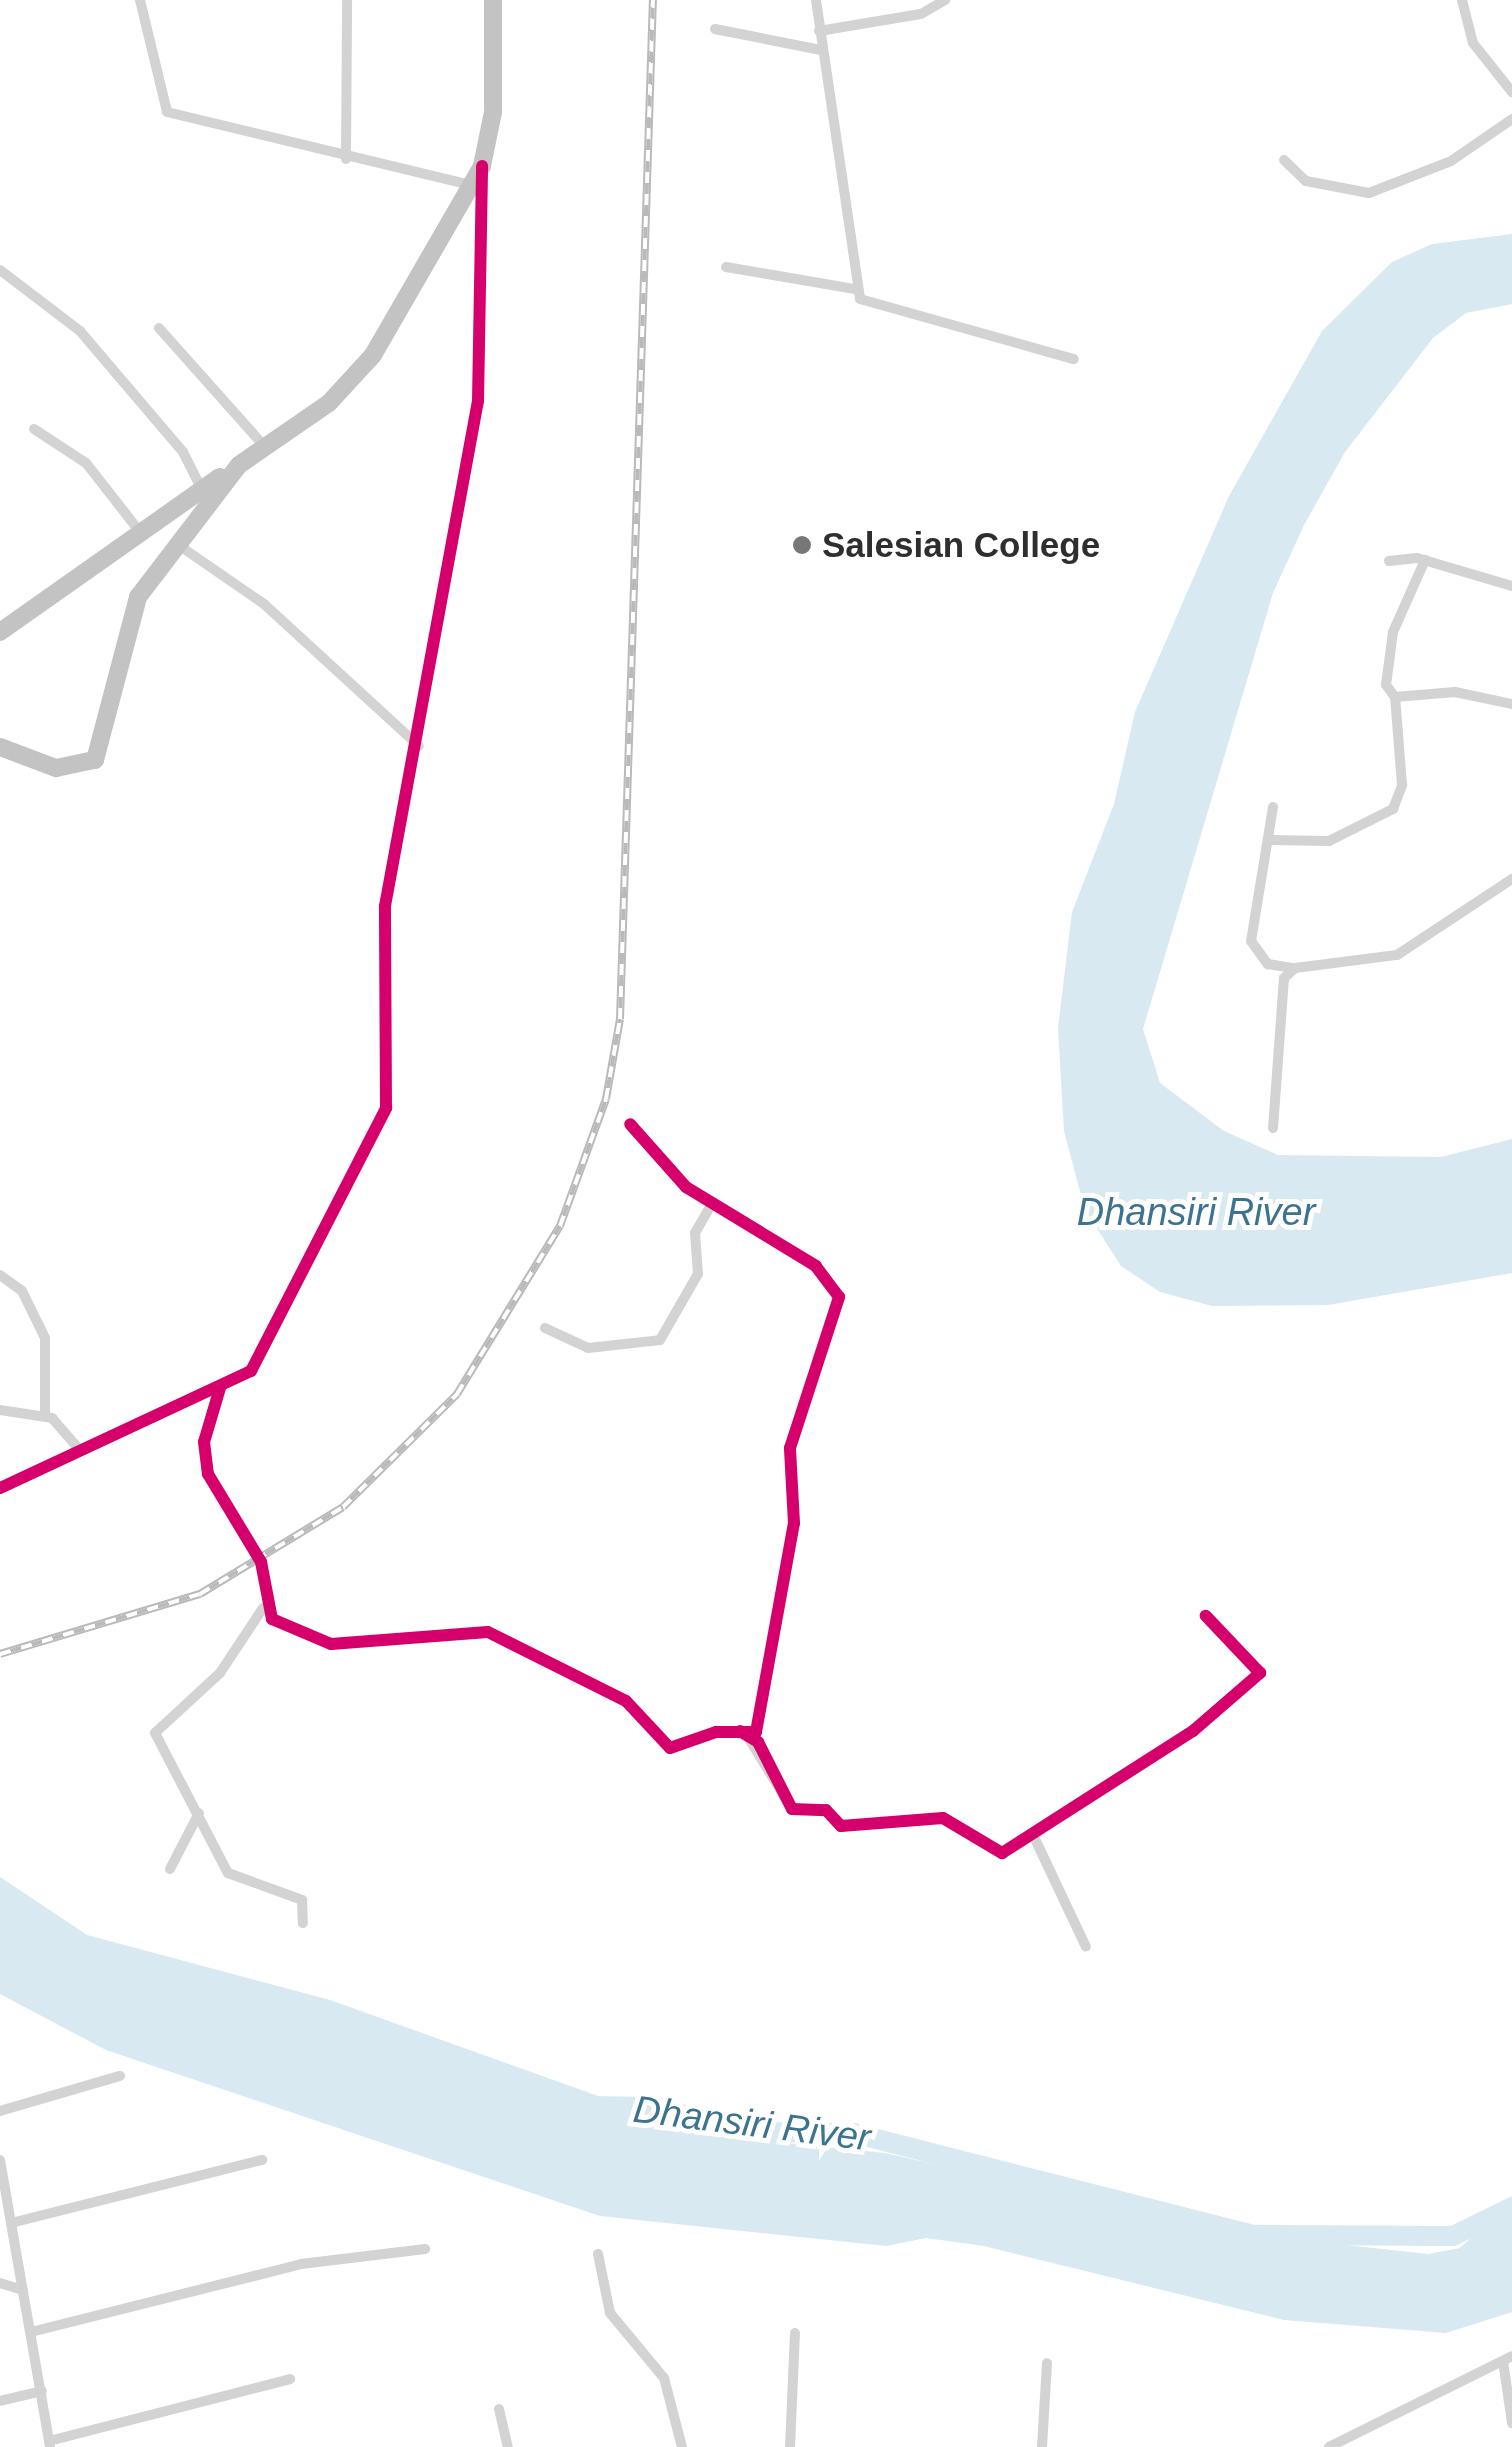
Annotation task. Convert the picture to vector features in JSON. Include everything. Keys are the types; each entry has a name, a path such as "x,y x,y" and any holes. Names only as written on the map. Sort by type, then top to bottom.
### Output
{"highway":[{"path":"0,632 137,528 240,466 359,374 482,166 493,112 493,0"},
{"path":"0,747 56,768 95,760 129,614 177,544 240,466"}],"street":[{"path":"140,0 167,112 346,159 472,184"},
{"path":"346,159 347,0"},
{"path":"816,0 855,289"},
{"path":"819,30 921,14 945,0"},
{"path":"1462,0 1473,43 1512,92"},
{"path":"715,28 821,50"},
{"path":"1284,160 1306,181 1369,193 1451,161 1512,119"},
{"path":"0,1488 78,1448 220,1388 272,1346 386,1108 385,906 419,746 478,401 482,166"},
{"path":"726,267 855,289 886,312 1074,359"},
{"path":"0,270 90,342 183,452 201,488"},
{"path":"159,328 265,447"},
{"path":"34,429 86,464 137,528"},
{"path":"177,544 264,604 419,746"},
{"path":"1270,840 1329,840 1393,809 1402,785 1395,697 1386,685 1393,632 1425,560"},
{"path":"1390,561 1425,560 1512,586"},
{"path":"1395,697 1455,692 1512,704"},
{"path":"1274,807 1251,941 1268,964 1295,968 1397,955 1512,879"},
{"path":"1273,1128 1281,989 1295,968"},
{"path":"263,1608 322,1644 500,1635 626,1701 670,1748 759,1728 794,1523 790,1448 840,1300 816,1266 712,1204 630,1124"},
{"path":"545,1328 588,1348 660,1340 698,1274 695,1233 712,1204"},
{"path":"0,1276 22,1291 44,1338 45,1416"},
{"path":"220,1388 204,1442 208,1474 261,1562 263,1608 220,1672 154,1728 228,1873 302,1900 303,1923"},
{"path":"0,1410 45,1416 78,1448"},
{"path":"740,1731 758,1742 794,1810 884,1829 942,1818 995,1854 1034,1839 1260,1673 1206,1616"},
{"path":"170,1869 199,1813"},
{"path":"1034,1839 1086,1946"},
{"path":"0,2111 120,2076"},
{"path":"0,2160 50,2444 290,2378"},
{"path":"12,2223 262,2160"},
{"path":"31,2332 301,2264 425,2249"},
{"path":"598,2254 610,2313 664,2378 682,2447"},
{"path":"0,2283 22,2290"},
{"path":"790,2447 795,2333"},
{"path":"1329,2447 1507,2359 1512,2423"},
{"path":"1042,2447 1047,2363"},
{"path":"0,2401 42,2390"},
{"path":"500,2409 508,2447"}],"water":[{"name":"Dhansiri River","path":"1512,234 1512,304 1466,313 1433,338 1345,452 1304,525 1273,593 1143,1029 1160,1083 1224,1131 1278,1155 1441,1157 1512,1139 1512,1273 1328,1305 1212,1306 1160,1292 1121,1266 1085,1210 1064,1131 1058,1028 1072,912 1114,804 1135,712 1229,496 1322,331 1392,262 1432,244"},
{"name":"Dhansiri River","path":"0,1877 87,1935 330,2000 707,2135 885,2153 1253,2235 1428,2254 1460,2248 1512,2201 1512,2312 1446,2333 1284,2320 984,2246 926,2238 886,2246 600,2216 106,2050 0,1994"}],"waterway":[{"name":"Dhansiri River","path":"590,2106 653,2107 753,2132 853,2133 1253,2235 1453,2236 1512,2207"}],"railway":[{"path":"0,1654 200,1594 343,1507 457,1394 560,1226 606,1099 620,1019 653,0"}],"cycle path":[{"path":"0,1488 251,1371 386,1108 385,906 478,401 482,166"},
{"path":"220,1388 204,1442 208,1474 261,1562 272,1619 331,1644 488,1632 626,1701 670,1748 716,1732 756,1732 794,1523 790,1448 839,1297 816,1266 686,1187 630,1124"},
{"path":"740,1731 758,1742 792,1809 826,1810 841,1826 943,1818 1002,1853 1193,1731 1260,1673 1206,1616"}],"place":[{"name":"Salesian College","path":"802,545"}]}
